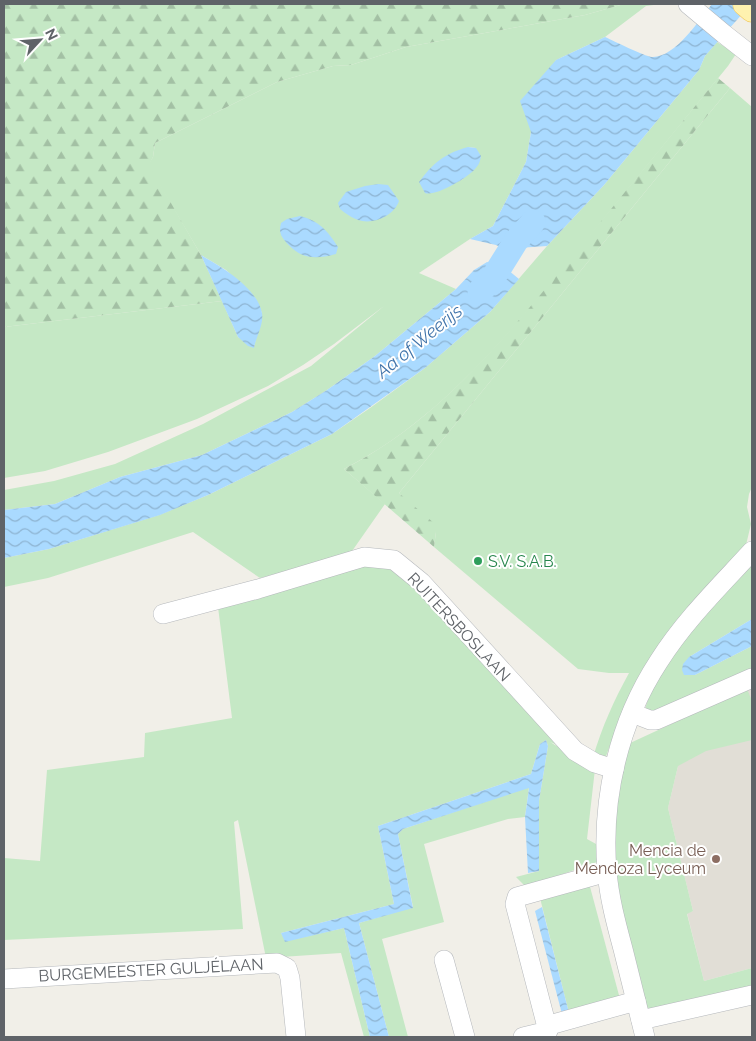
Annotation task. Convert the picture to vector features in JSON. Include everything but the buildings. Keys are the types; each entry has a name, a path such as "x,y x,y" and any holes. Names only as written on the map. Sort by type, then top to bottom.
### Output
{"street":[{"path":"694,9 752,56"},
{"path":"752,551 684,626 666,650 647,681 622,740 614,769 606,824 607,872 612,901 643,1029 752,995"},
{"name":"RUITERSBOSLAAN","path":"163,614 258,589 364,557 394,560 421,582 575,751 595,763 614,769"},
{"path":"632,713 650,720 656,720 752,678"},
{"path":"523,1037 548,1031 515,904 517,897 607,872"},
{"path":"444,960 465,1037"},
{"name":"BURGEMEESTER GULJÉLAAN","path":"4,979 277,963 287,968 290,978 296,1037"},
{"path":"546,1026 636,1001"}],"shaded area":[{"name":"Mencia de Mendoza Lyceum","path":"752,687 752,968 704,981 687,913 693,911 668,808 678,766 662,729"}],"green space":[{"path":"4,4 624,4 585,15 406,47 351,65 333,66 277,82 155,143 153,157 149,165 201,255 222,301 4,327"},
{"path":"624,4 661,4 646,6 605,37 556,60 531,132 526,162 493,226 419,273 456,289 375,356 292,412 202,455 120,477 55,504 4,510 4,490 54,481 115,464 203,424 311,366 384,306 303,365 268,386 197,419 108,452 45,471 4,478 4,327 222,301 238,337 254,347 262,313 255,298 226,270 201,255 148,165 153,157 155,143 277,82 333,66 351,65 406,47 585,15","holes":["468,147 476,148 463,179 451,185"]},
{"path":"717,42 736,54 728,66 575,254 498,345 470,374 411,427 344,469 385,504 350,554 260,578 193,532 48,578 4,587 4,558 49,549 159,515 208,495 332,434 425,368 490,312 547,246 604,185 699,70 705,56"},
{"path":"718,78 730,88 399,493 435,524 434,547 344,469 378,450 409,428 439,403 494,348"},
{"path":"730,88 752,107 752,487 747,507 751,524 746,545 613,737 605,759 593,757 618,693 629,673 609,673 578,669 434,547 436,532 399,493"},
{"path":"364,562 401,569 568,749 550,742 595,769 587,839 596,844 597,862 526,887 516,877 539,871 539,801 548,746 546,740 540,744 531,774 378,826 394,904 281,933 286,941 344,928 370,1037 364,1037 341,953 266,958 238,820 234,822 243,929 4,940 4,858 40,861 47,770 144,757 145,733 232,718 218,607"},
{"path":"752,562 752,619 689,657 695,675 752,646 752,669 656,717 645,710 655,686 672,657 704,615"},
{"path":"747,689 752,701 752,740 706,751 678,766 668,808 693,911 687,914 704,981 752,968 752,989 647,1013 614,876 616,802 628,744"},
{"path":"529,787 525,817 508,819 424,844 444,922 382,939 408,1037 389,1037 359,923 413,907 398,834 403,829"},
{"path":"589,883 620,999 569,1013 540,898"}],"water":[{"path":"712,4 751,4 705,56 699,70 604,185 547,246 505,249 470,239 493,226 526,162 531,132 520,101 556,60 605,37 648,56 661,56 678,45"},
{"path":"468,147 476,148 481,156 476,168 465,178 451,186 436,192 425,193 419,182 430,169 446,156"},
{"path":"378,184 388,185 399,201 388,215 376,220 364,221 353,218 340,209 338,203 346,192"},
{"path":"300,216 312,221 326,231 338,247 336,254 321,257 302,255 285,241 280,231 281,223 287,219"},
{"path":"201,255 246,286 259,304 262,322 254,348 248,346 238,337"},
{"path":"487,262 502,265 519,279 490,312 425,368 332,434 208,495 160,515 49,549 4,558 4,510 55,504 120,477 202,455 292,412 375,356 456,289 474,270"},
{"path":"752,619 752,646 695,675 684,675 682,670 683,664 689,657"},
{"path":"546,740 548,746 539,801 539,871 528,873 525,817 529,788 403,829 398,834 413,908 359,923 389,1037 370,1037 344,928 285,942 281,933 394,904 378,826 531,774 540,744"},
{"path":"542,907 569,1013 562,1014 535,911"}],"waterway":[{"name":"Aa of Weerijs","path":"480,291 491,281 516,241 533,222"}],"place":[{"name":"S.V. S.A.B.","path":"478,561"},
{"name":"Mencia de Mendoza Lyceum","path":"716,859"}]}
